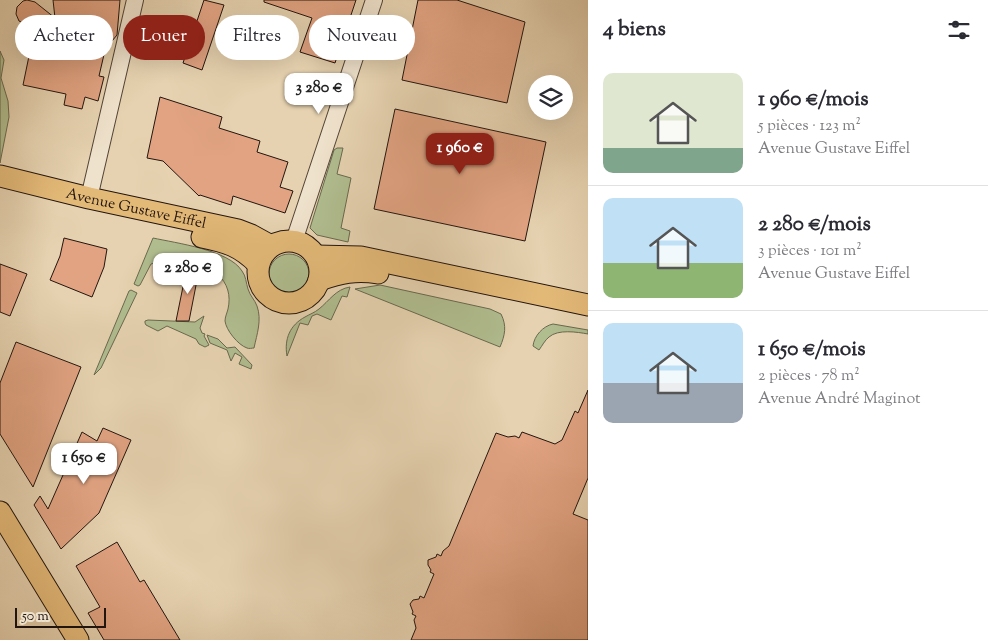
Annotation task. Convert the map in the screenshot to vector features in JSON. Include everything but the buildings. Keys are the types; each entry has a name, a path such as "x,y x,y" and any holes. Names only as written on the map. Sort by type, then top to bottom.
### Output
{"main road":[{"name":"Avenue Gustave Eiffel","path":"0,176 89,198 238,230 251,234 271,246"},
{"name":"Avenue Gustave Eiffel","path":"0,190 97,215 227,242 241,249 258,264"},
{"path":"294,241 303,244 316,256 320,272 319,280 316,288 309,296 301,301 284,303 276,301 263,290 257,274 258,264 265,251 271,246 278,242 294,241"},
{"path":"316,256 360,257 588,305"},
{"path":"319,280 361,270 404,277 588,318"},
{"path":"0,512 78,640"},
{"path":"0,533 66,640"}],"street":[{"path":"89,198 135,0"},
{"path":"294,241 374,0"}],"green space":[{"path":"0,51 4,60 1,78 8,101 9,117 0,163"},
{"path":"343,148 337,174 351,178 341,228 350,231 348,242 317,235 310,228 334,150"},
{"path":"153,238 201,248 226,258 235,264 245,277 258,311 258,327 254,348 248,348 240,344 228,329 225,321 229,295 224,281 217,274 158,262 151,264 140,285 134,284"},
{"path":"293,254 300,257 306,263 309,274 308,282 300,291 293,294 285,294 278,291 270,282 269,270 272,263 281,255"},
{"path":"380,285 490,309 501,314 505,331 500,347 355,289"},
{"path":"350,287 347,297 342,296 331,320 317,314 312,316 308,325 300,323 287,356 287,338 295,324 319,309 337,293"},
{"path":"129,291 137,293 101,368 94,375"},
{"path":"204,316 200,328 202,333 205,334 204,336 209,345 205,347 199,344 196,339 167,326 158,331 145,323 148,320 195,322"},
{"path":"553,324 588,330 588,334 579,332 557,333 548,338 539,350 533,346 540,332"},
{"path":"207,335 218,339 227,348 235,347 252,365 251,369 239,364 242,357 235,353 231,361 227,350 210,343"}]}
